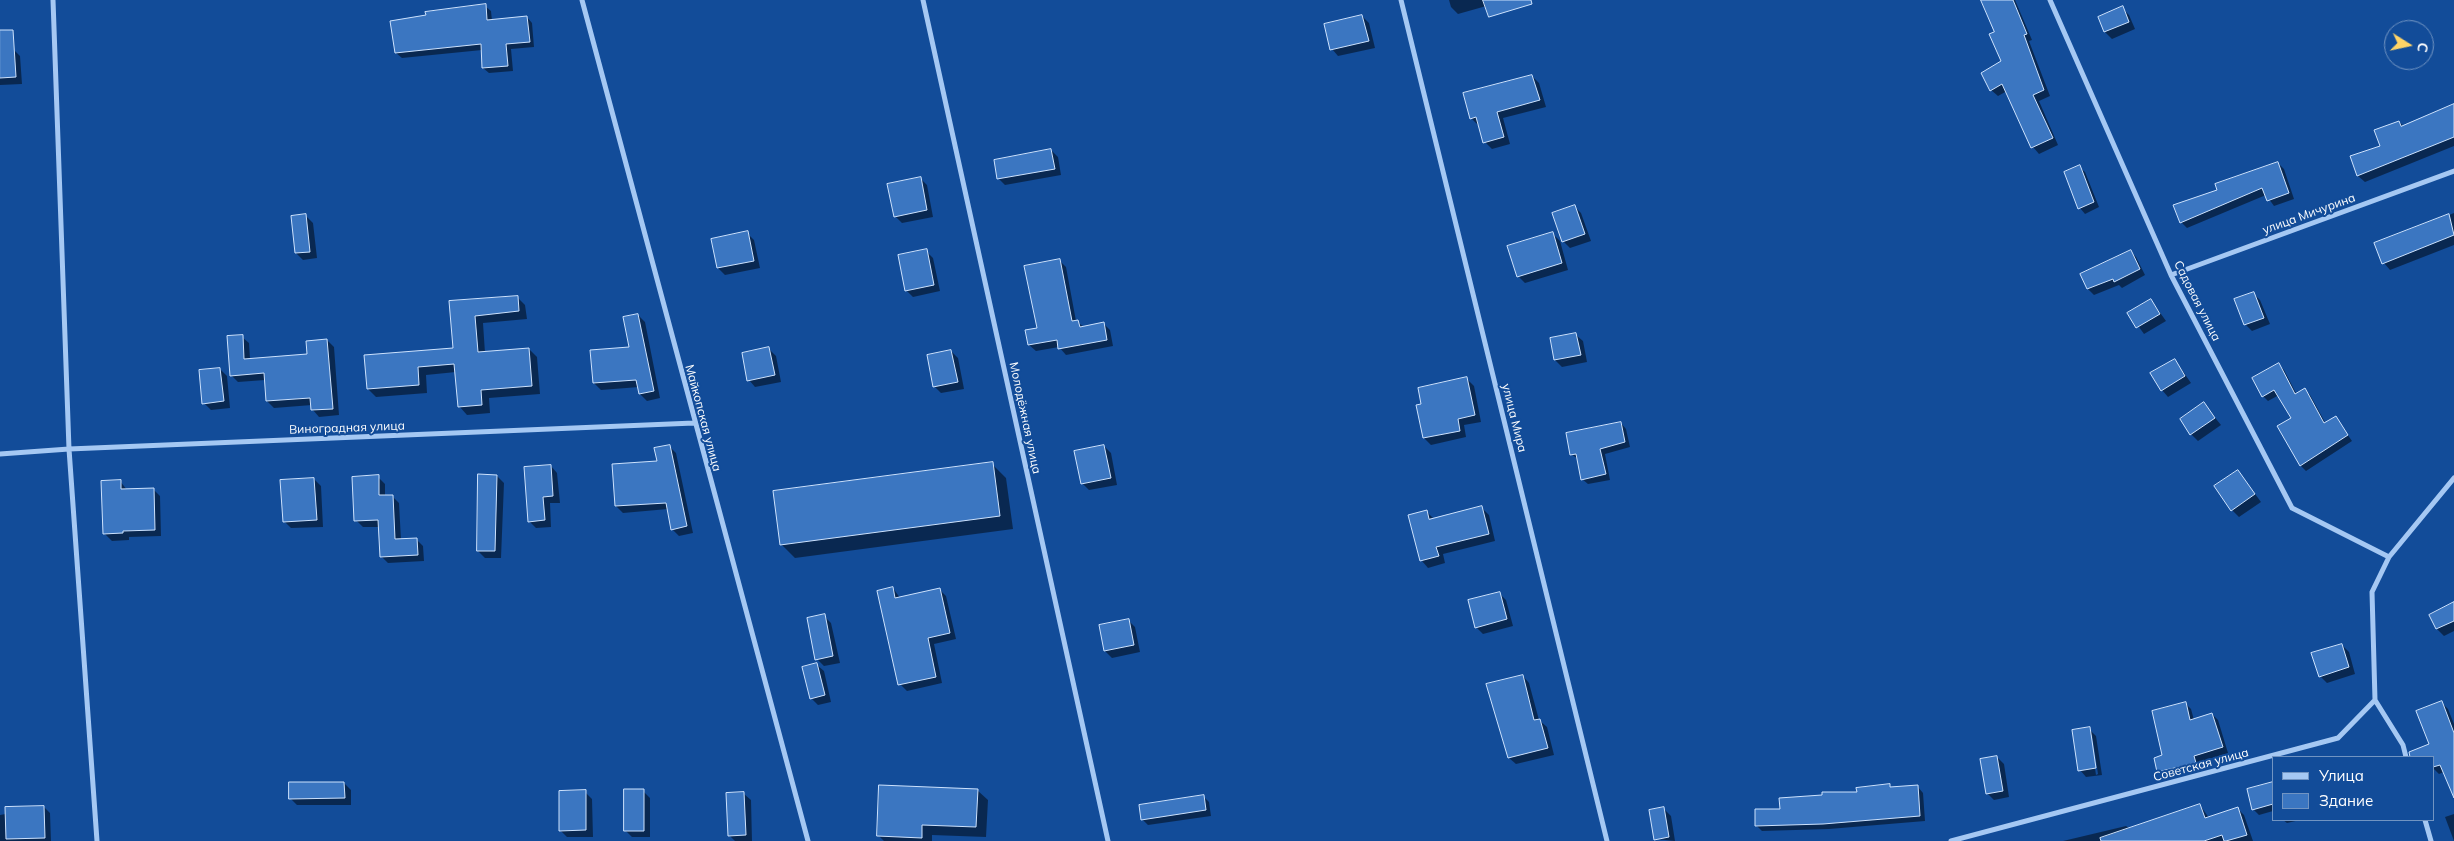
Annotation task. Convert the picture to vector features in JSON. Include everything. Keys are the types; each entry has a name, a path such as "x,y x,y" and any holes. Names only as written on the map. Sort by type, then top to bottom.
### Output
{"street":[{"path":"53,0 69,449 97,841"},
{"name":"Майкопская улица","path":"582,0 694,423 808,841"},
{"name":"Молодёжная улица","path":"923,0 1108,841"},
{"name":"улица Мира","path":"1401,0 1607,841"},
{"name":"Садовая улица","path":"2050,0 2171,275 2292,508 2389,557"},
{"name":"улица Мичурина","path":"2171,275 2454,171"},
{"name":"Виноградная улица","path":"0,454 69,449 694,423"},
{"path":"2406,756 2403,746 2374,700 2372,592 2389,557 2454,478"},
{"name":"Советская улица","path":"1951,841 2338,738 2374,700"},
{"path":"2425,821 2431,841"}],"building":[{"path":"1483,0 1531,0 1532,4 1489,17"},
{"path":"1981,0 2013,0 2027,34 2024,35 2044,90 2033,95 2053,138 2031,148 2002,84 1990,91 1981,73 2001,61 1989,34 1994,32"},
{"path":"486,4 487,20 527,16 530,42 506,44 508,66 482,68 481,44 395,53 390,21 426,15 425,12"},
{"path":"2123,6 2129,22 2104,32 2098,17"},
{"path":"1362,15 1369,41 1330,50 1324,24"},
{"path":"0,30 13,30 16,77 0,78"},
{"path":"1532,75 1540,100 1497,112 1504,137 1483,143 1476,117 1470,119 1463,93"},
{"path":"2454,104 2454,137 2357,176 2350,156 2380,146 2374,130 2399,121 2401,126"},
{"path":"1051,149 1055,169 997,179 994,160"},
{"path":"2278,162 2289,193 2267,201 2262,188 2180,223 2173,205 2217,190 2215,184"},
{"path":"2080,165 2094,202 2078,209 2064,172"},
{"path":"921,177 927,210 894,217 887,184"},
{"path":"1575,205 1585,234 1562,242 1552,213"},
{"path":"306,214 310,252 295,253 291,216"},
{"path":"2449,214 2454,235 2382,264 2374,243"},
{"path":"748,231 754,261 717,268 711,239"},
{"path":"1553,232 1562,263 1517,277 1507,246"},
{"path":"927,249 934,285 905,291 898,255"},
{"path":"2131,250 2140,269 2114,282 2113,279 2087,289 2080,274"},
{"path":"1060,259 1072,321 1078,320 1080,327 1104,322 1107,340 1058,349 1057,340 1028,345 1025,330 1037,328 1024,266"},
{"path":"2254,292 2264,318 2244,325 2234,299"},
{"path":"518,296 519,311 475,316 478,352 529,348 532,386 481,390 482,405 458,407 454,364 418,367 419,385 367,389 364,355 453,348 449,301"},
{"path":"2151,299 2160,314 2136,328 2127,313"},
{"path":"638,314 654,391 639,394 636,380 593,383 590,350 629,347 623,317"},
{"path":"1576,333 1581,355 1554,360 1550,338"},
{"path":"243,335 244,359 307,354 306,341 327,339 333,409 311,410 310,398 266,401 264,373 230,376 227,336"},
{"path":"769,347 775,375 747,381 742,353"},
{"path":"951,350 958,382 933,387 927,355"},
{"path":"2175,359 2185,376 2161,391 2150,373"},
{"path":"2279,363 2295,394 2305,388 2324,423 2336,416 2348,435 2300,466 2277,426 2291,418 2274,390 2262,397 2252,378"},
{"path":"220,368 224,401 202,404 199,370"},
{"path":"1467,377 1475,415 1458,419 1460,431 1423,438 1416,405 1421,404 1418,388"},
{"path":"2204,402 2215,418 2190,435 2180,419"},
{"path":"1621,422 1625,442 1600,449 1606,474 1581,480 1576,454 1570,455 1566,433"},
{"path":"670,445 687,526 671,530 666,503 615,506 612,464 657,461 654,448"},
{"path":"1104,445 1111,478 1081,484 1074,451"},
{"path":"993,462 1000,516 780,545 773,491"},
{"path":"551,465 553,496 543,497 545,520 528,522 524,467"},
{"path":"2238,470 2255,494 2231,511 2214,486"},
{"path":"478,474 497,475 495,551 477,551"},
{"path":"379,475 379,495 393,495 395,539 417,538 418,555 380,557 378,520 354,521 352,477"},
{"path":"314,478 317,520 283,522 280,480"},
{"path":"121,480 121,489 154,488 155,530 103,534 101,481"},
{"path":"1482,506 1489,534 1436,547 1439,556 1420,561 1408,515 1427,510 1429,519"},
{"path":"893,587 895,598 940,588 950,633 928,638 936,677 898,685 877,591"},
{"path":"1500,592 1507,619 1475,628 1468,600"},
{"path":"2454,602 2454,621 2436,629 2429,615"},
{"path":"825,614 833,656 815,660 807,618"},
{"path":"1129,619 1134,645 1104,651 1099,625"},
{"path":"2342,644 2349,667 2319,677 2311,653"},
{"path":"817,663 825,695 810,699 802,667"},
{"path":"1523,675 1534,720 1540,719 1548,748 1508,758 1486,684"},
{"path":"2442,701 2454,733 2454,798 2440,765 2434,767 2434,756 2410,756 2409,752 2429,744 2416,711"},
{"path":"2186,702 2190,720 2212,713 2223,747 2194,756 2196,763 2157,772 2154,758 2162,755 2152,711"},
{"path":"2090,727 2096,768 2078,771 2072,730"},
{"path":"1997,756 2003,791 1986,794 1980,759"},
{"path":"289,782 344,782 345,798 289,799"},
{"path":"2272,782 2272,804 2252,810 2247,789"},
{"path":"1890,784 1890,787 1918,785 1920,816 1823,824 1755,826 1755,809 1780,809 1779,798 1822,795 1822,792 1857,792 1856,788"},
{"path":"879,785 978,789 976,827 922,825 922,838 877,836"},
{"path":"624,789 644,789 644,831 624,831"},
{"path":"586,790 586,830 559,831 559,791"},
{"path":"744,792 746,835 728,836 726,793"},
{"path":"1204,795 1206,810 1141,820 1139,805"},
{"path":"2200,804 2205,818 2238,807 2247,835 2226,841 2224,841 2222,835 2204,841 2101,841 2100,838"},
{"path":"44,806 45,838 6,839 5,807"},
{"path":"1664,807 1669,837 1654,840 1649,810"}]}
